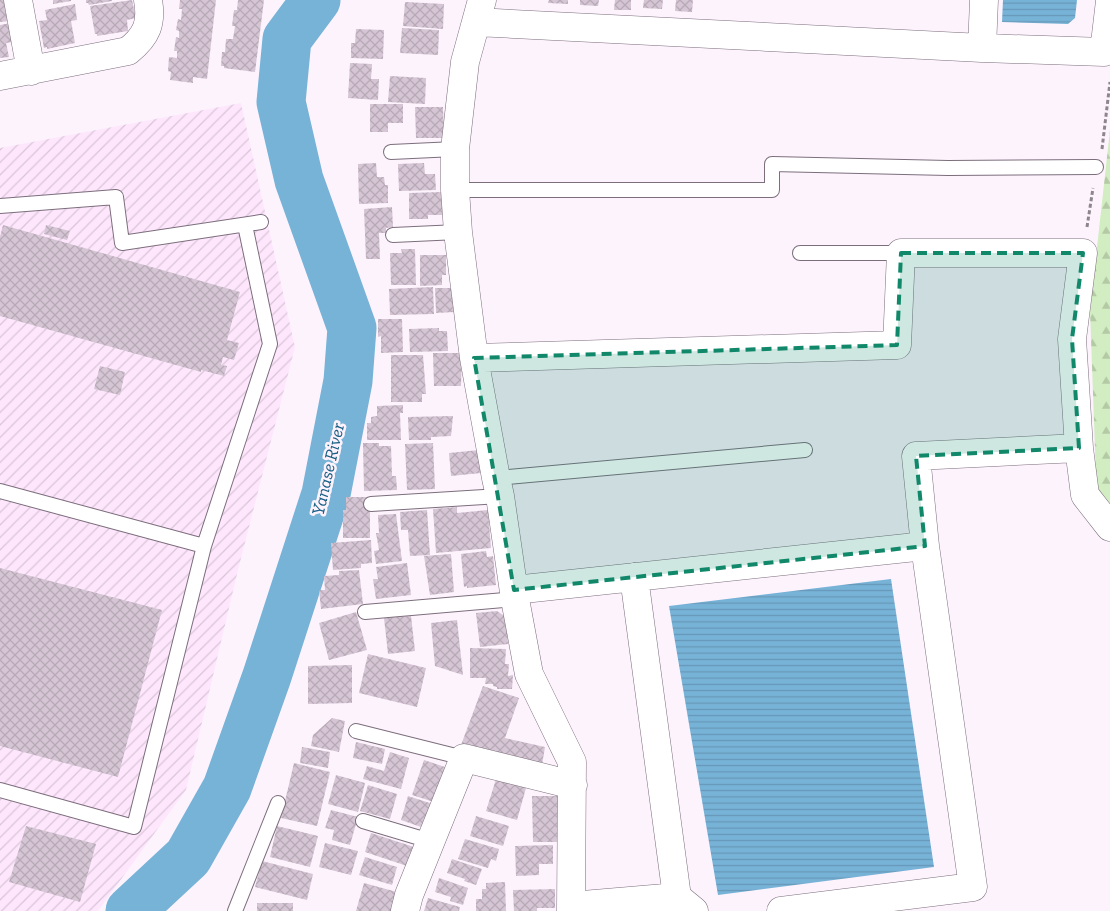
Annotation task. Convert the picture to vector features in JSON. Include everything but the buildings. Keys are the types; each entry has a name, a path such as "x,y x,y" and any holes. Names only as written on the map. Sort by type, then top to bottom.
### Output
{"street":[{"path":"18,0 31,71"},
{"path":"0,76 128,50 140,42 148,27 150,13 148,0"},
{"path":"982,48 984,0"},
{"path":"634,577 685,904 571,909 572,762 529,674 498,487 474,358 458,232 455,149 465,62 479,11 982,48 1104,52 1110,1"},
{"path":"474,358 897,345 901,253 1083,253 1072,339 1079,448 1085,495 1110,527"},
{"path":"780,911 973,887 925,546 916,456 1079,448"},
{"path":"515,594 634,577 925,546"},
{"path":"405,911 409,895 464,758 573,785"}],"lane":[{"path":"391,152 455,149"},
{"path":"455,190 772,190 772,164 948,168 1096,167"},
{"path":"0,206 116,197 122,242 262,222"},
{"path":"0,790 134,827 204,546 270,344 245,225"},
{"path":"393,235 458,232"},
{"path":"800,253 901,253"},
{"path":"371,504 805,450"},
{"path":"0,491 204,546"},
{"path":"365,612 515,594"},
{"path":"356,731 464,758"},
{"path":"236,911 278,802"},
{"path":"363,821 430,841"}],"highlighted area":[{"path":"901,253 1083,253 1072,339 1079,448 916,456 925,546 514,590 474,358 897,345"}],"shaded area":[{"path":"241,103 295,347 238,570 186,790 98,911 0,911 0,148"}],"green space":[{"path":"1110,130 1110,541 1098,531 1090,311"}],"water":[{"path":"1003,0 1077,0 1075,18 1068,24 1002,22"},
{"path":"891,579 934,867 718,895 669,606"}],"waterway":[{"name":"Yanase River","path":"130,911 188,857 227,788 267,676 326,494 348,381 352,328 299,180 281,102 287,39 316,0"}]}
